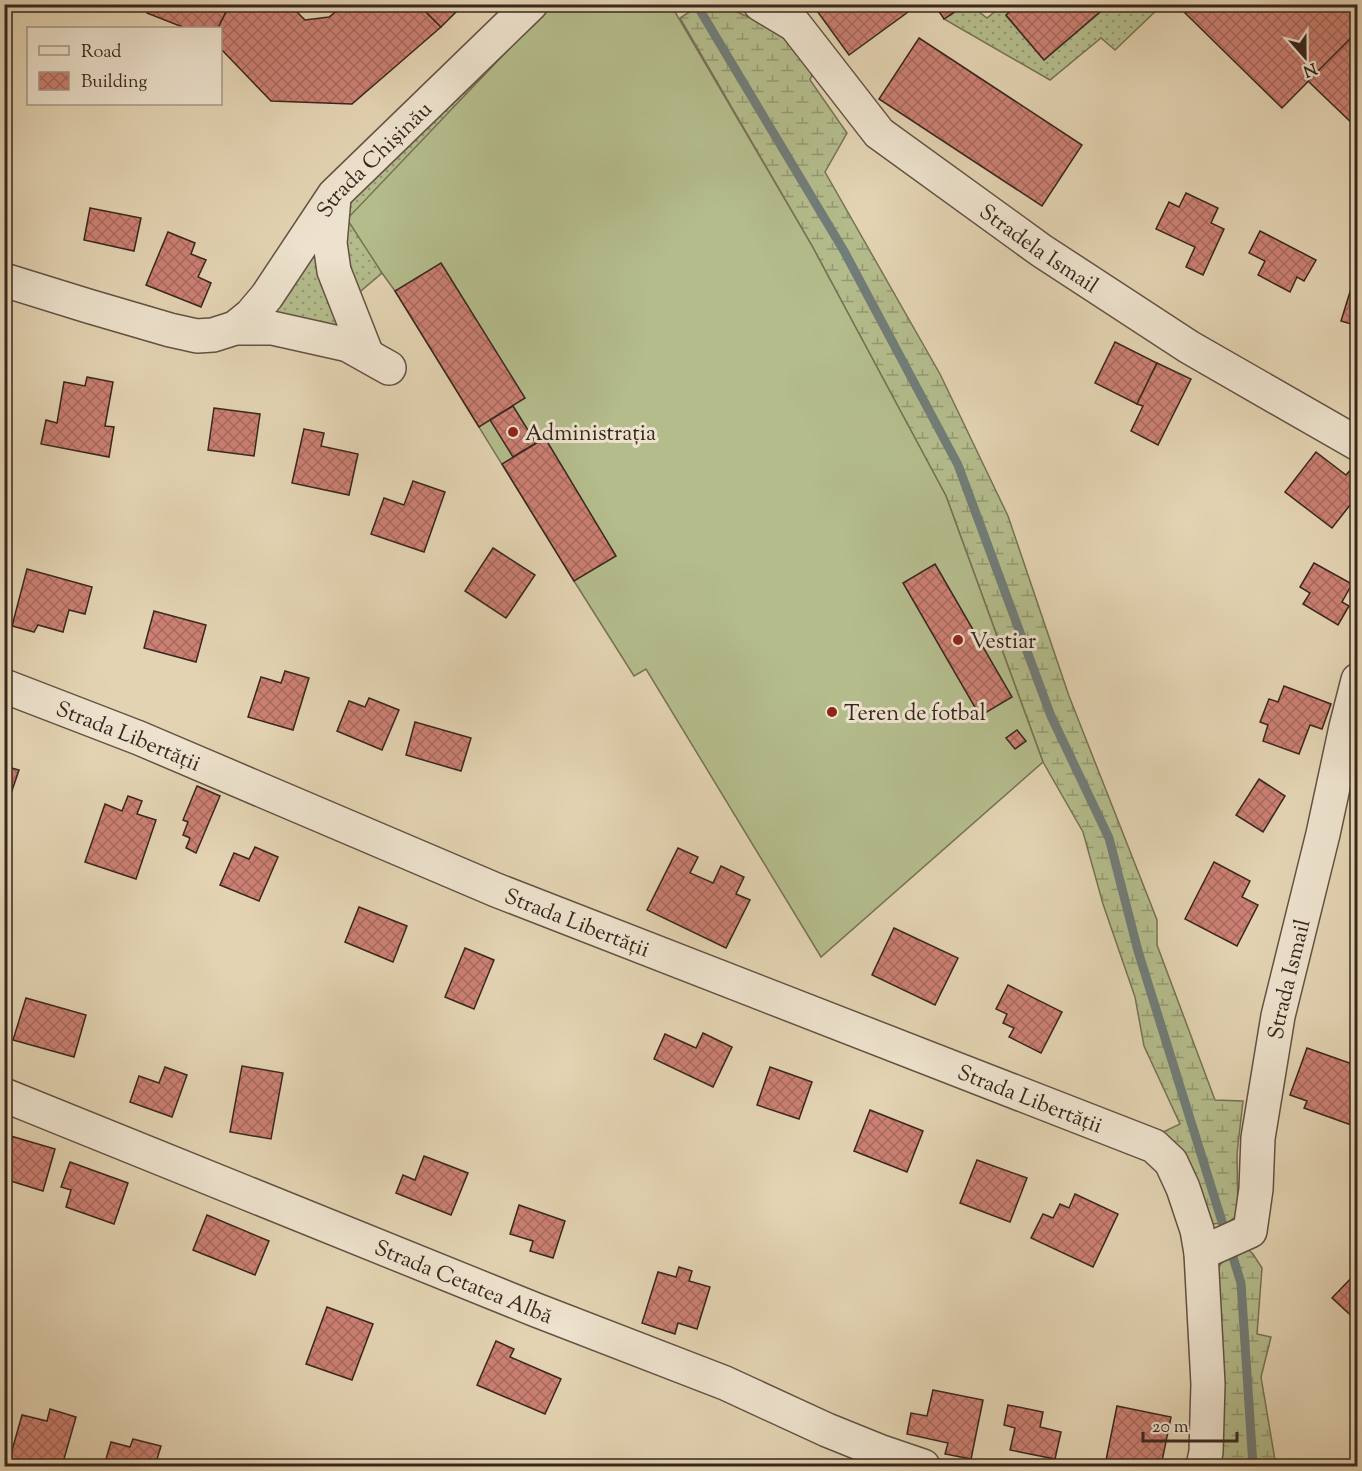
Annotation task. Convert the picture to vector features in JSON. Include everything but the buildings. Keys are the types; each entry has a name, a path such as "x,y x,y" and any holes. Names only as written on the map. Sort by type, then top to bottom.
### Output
{"street":[{"name":"Strada Chișinău","path":"235,328 251,315 267,296 334,195 531,4"},
{"name":"Stradela Ismail","path":"760,4 795,25 879,133 1042,251 1180,341 1358,444"},
{"name":"Strada Chișinău","path":"4,280 197,336 213,335 235,328 272,328 348,345 378,361 334,271 330,243 334,195"},
{"name":"Strada Ismail","path":"1201,1253 1250,1231 1256,1189 1258,1138 1278,1016 1358,680"},
{"name":"Strada Libertății","path":"4,686 139,738 496,890 1154,1146 1171,1162 1183,1188 1197,1230 1201,1253"},
{"name":"Strada Cetatea Albă","path":"4,1095 470,1284 725,1383 827,1430 923,1467"},
{"path":"1201,1253 1208,1384 1206,1452 1203,1467"}],"green space":[{"path":"540,5 551,5 402,162 382,273 356,295 344,275 345,205"},
{"path":"551,5 671,5 811,244 946,496 1043,762 821,957 646,669 634,676 395,291 347,219"},
{"path":"700,5 722,5 770,25 804,55 814,70 810,80 847,133 825,172 940,374 1008,516 1069,696 1157,920 1157,945 1215,1100 1243,1101 1237,1154 1238,1215 1227,1223 1211,1224 1199,1210 1163,1132 1180,1124 1144,1046 1135,997 1103,904 1083,832 1043,762 946,496 811,244 680,18"},
{"path":"966,5 970,5 987,18 1003,5 1018,5 1006,16 1044,60 1109,5 1162,5 1115,50 1101,38 1050,80 944,19"},
{"path":"320,226 345,331 265,314"},
{"path":"1244,1246 1253,1254 1262,1268 1257,1334 1271,1337 1261,1377 1276,1466 1222,1466 1215,1273 1224,1259"}],"waterway":[{"path":"701,12 844,251 958,465 1051,716 1109,838 1138,951 1241,1283 1253,1466"}],"place":[{"name":"Administrația","path":"513,432"},
{"name":"Vestiar","path":"958,640"},
{"name":"Teren de fotbal","path":"832,712"}]}
